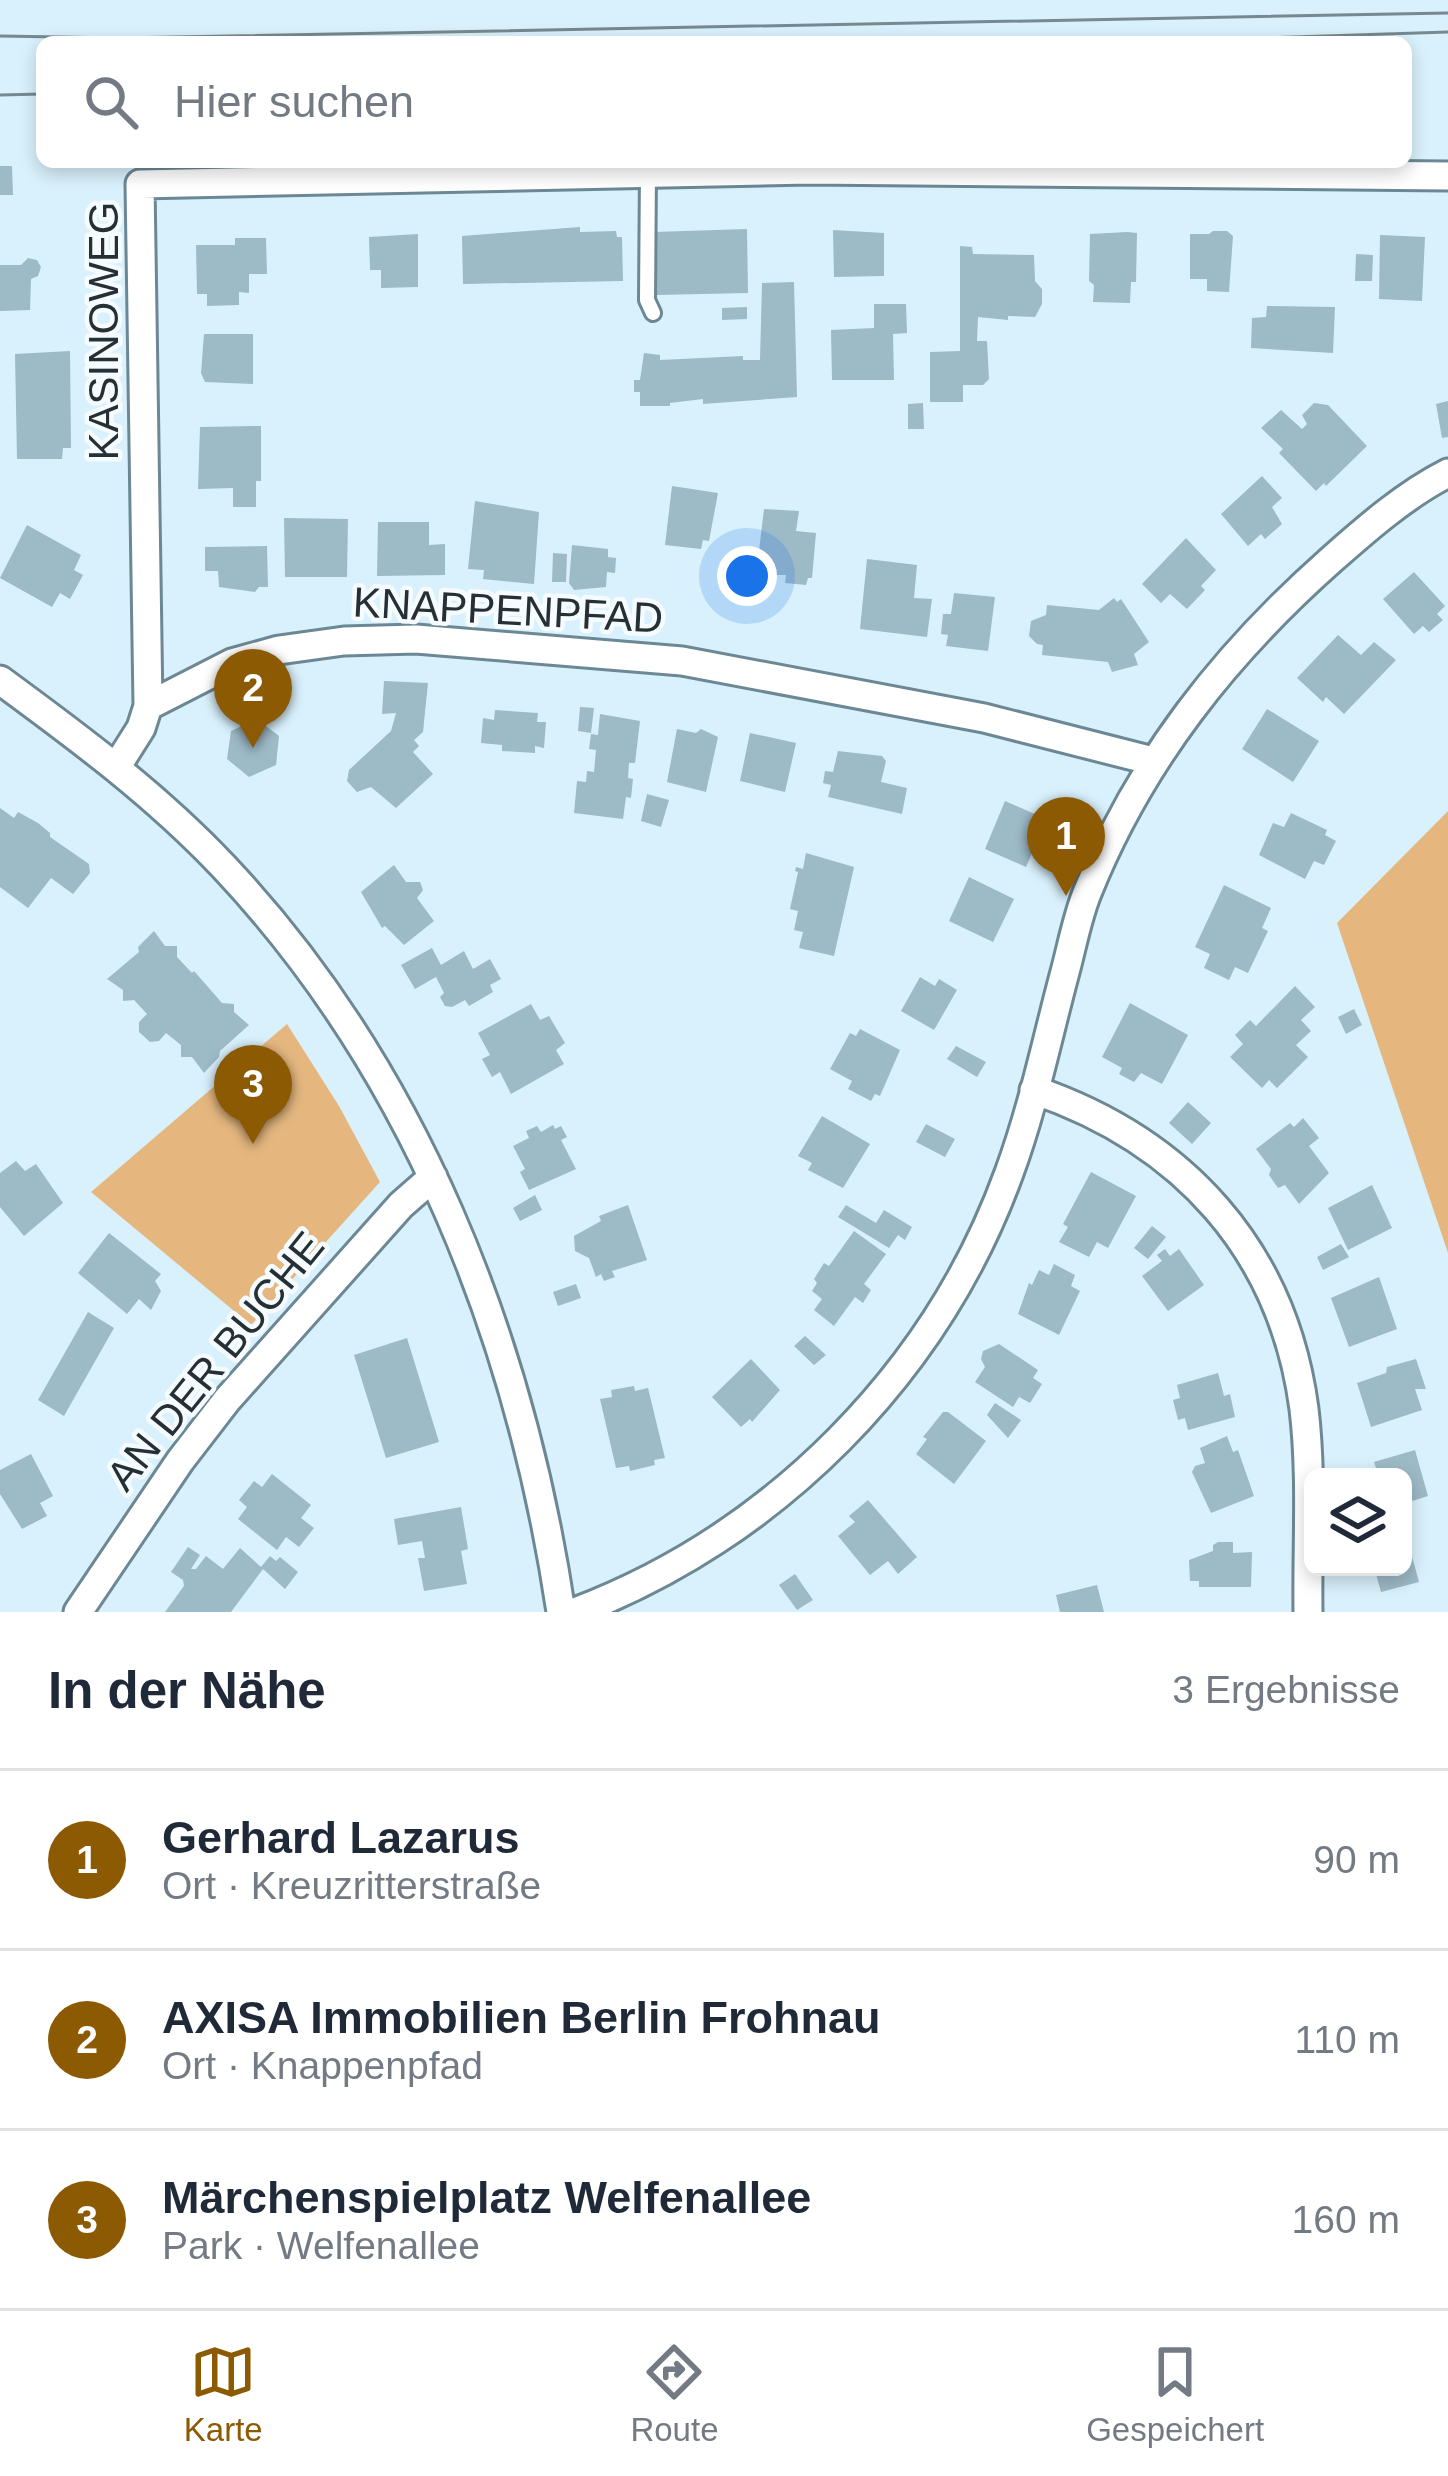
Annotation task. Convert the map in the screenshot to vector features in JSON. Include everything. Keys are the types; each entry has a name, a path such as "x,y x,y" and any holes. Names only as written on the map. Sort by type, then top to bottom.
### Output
{"street":[{"name":"KASINOWEG","path":"117,766 142,728 148,706 140,184 648,171 1448,176"},
{"path":"575,1612 690,1559 766,1506 836,1444 896,1375 969,1264 1008,1176 1085,896 1153,760 1206,686 1268,615 1358,536 1448,473"},
{"name":"KNAPPENPFAD","path":"148,706 232,663 279,650 344,641 416,639 682,661 984,718 1153,760"},
{"path":"0,680 117,766 224,868 344,1017 405,1120 462,1239 508,1371 548,1524 561,1612"},
{"path":"1034,1090 1112,1122 1157,1151 1202,1191 1262,1270 1293,1354 1304,1408 1308,1612"},
{"name":"AN DER BUCHE","path":"78,1612 179,1461 227,1400 358,1252 433,1177"}],"lane":[{"path":"648,171 647,300 653,313"}],"shaded area":[{"path":"1448,811 1448,1253 1337,923"},
{"path":"287,1024 380,1182 251,1325 91,1192"}],"building":[{"path":"0,166 12,166 13,195 0,195"},
{"path":"580,227 580,232 616,231 622,237 623,281 463,284 462,236"},
{"path":"747,229 748,293 656,295 654,232"},
{"path":"833,230 884,233 884,276 834,277"},
{"path":"1213,231 1233,236 1229,292 1207,291 1207,279 1190,279 1190,234"},
{"path":"1137,233 1136,282 1131,282 1130,303 1093,302 1090,234"},
{"path":"418,234 418,287 381,288 381,270 370,270 369,237"},
{"path":"1380,235 1425,237 1422,301 1379,299"},
{"path":"235,238 266,238 267,274 249,274 249,293 239,292 239,305 207,306 207,294 197,294 196,245 235,245"},
{"path":"960,246 972,247 973,254 1034,255 1042,304 1035,317 978,317 977,341 987,341 989,379 983,385 963,385 963,402 930,402 930,352 960,351"},
{"path":"1356,254 1373,255 1372,281 1355,281"},
{"path":"28,258 41,267 31,279 30,310 0,311 0,265 21,265"},
{"path":"794,282 797,397 640,406 634,380 640,380 644,353 660,355 660,360 743,356 743,360 760,360 762,283"},
{"path":"874,304 906,304 907,333 893,334 894,380 832,380 831,330 874,328"},
{"path":"1267,306 1335,307 1333,353 1251,348 1252,318 1266,317"},
{"path":"747,307 747,319 722,320 722,308"},
{"path":"204,334 253,334 253,384 205,382 201,373"},
{"path":"70,351 71,448 63,448 62,459 17,459 15,354"},
{"path":"1448,401 1448,437 1442,438 1436,404"},
{"path":"923,403 924,429 908,429 908,404"},
{"path":"1314,403 1328,405 1367,446 1316,491 1261,428 1281,410 1302,429 1307,424 1302,415"},
{"path":"261,426 256,507 233,507 233,488 198,489 200,427"},
{"path":"1262,476 1282,498 1272,507 1282,524 1248,546 1221,514"},
{"path":"672,486 718,493 709,541 703,540 701,549 665,545"},
{"path":"475,501 539,512 534,584 483,579 484,570 468,569"},
{"path":"764,509 799,511 796,531 816,533 812,578 806,585 785,583 786,575 767,575 769,561 758,559"},
{"path":"284,518 348,519 347,577 285,577"},
{"path":"378,522 429,522 429,545 445,544 445,575 377,576"},
{"path":"27,525 81,555 74,570 83,575 70,599 60,593 52,607 0,578"},
{"path":"1186,538 1216,570 1187,609 1170,594 1161,603 1142,584"},
{"path":"572,545 608,549 608,557 616,558 615,573 607,572 606,587 574,590 569,583"},
{"path":"267,546 268,587 255,592 219,587 218,571 205,571 205,547"},
{"path":"553,553 567,554 566,582 552,582"},
{"path":"867,559 917,565 914,598 932,599 927,637 860,629"},
{"path":"1414,572 1445,606 1437,614 1443,620 1429,632 1423,626 1414,634 1383,599"},
{"path":"954,593 995,597 988,651 946,646 948,635 941,634 943,614 951,614"},
{"path":"1114,598 1121,599 1149,642 1134,654 1138,665 1112,672 1108,662 1042,655 1043,645 1029,636 1031,621 1046,615 1047,605 1099,610"},
{"path":"1338,635 1361,655 1374,642 1396,660 1344,714 1297,678"},
{"path":"384,681 428,683 423,732 414,740 419,746 413,752 433,774 396,808 371,787 357,792 347,781 349,770 391,731 396,713 382,714"},
{"path":"580,707 594,708 591,733 578,731"},
{"path":"1267,709 1319,741 1293,782 1242,749"},
{"path":"495,710 538,713 537,722 546,722 544,748 535,746 535,753 502,751 502,745 481,743 483,718 494,720"},
{"path":"600,714 640,721 635,763 629,763 631,798 626,797 623,819 574,813 577,781 586,782 587,771 594,772 596,750 589,749 591,734 598,735"},
{"path":"257,719 279,736 276,765 249,777 227,759 231,731"},
{"path":"677,729 696,733 701,729 718,737 706,792 667,782"},
{"path":"750,733 796,743 785,792 740,781"},
{"path":"838,751 882,756 886,761 881,782 907,788 902,814 828,797 831,785 823,783 825,771 833,772"},
{"path":"647,794 669,800 661,827 641,821"},
{"path":"1005,801 1046,819 1048,829 1026,867 985,849"},
{"path":"0,808 14,818 18,812 38,823 89,864 90,873 73,894 51,878 28,908 0,887"},
{"path":"1291,813 1327,830 1325,835 1336,841 1324,865 1314,861 1305,879 1259,855 1273,823 1284,827"},
{"path":"806,853 854,867 834,956 799,948 803,932 794,930 798,911 790,909 795,871 796,867 803,869"},
{"path":"394,865 406,882 420,882 423,890 417,898 434,921 404,945 382,928 361,892"},
{"path":"969,877 1014,899 993,942 949,921"},
{"path":"1224,885 1271,908 1262,928 1268,931 1248,973 1235,967 1229,980 1204,968 1210,954 1195,947"},
{"path":"154,931 165,946 177,946 177,957 222,1003 234,1004 234,1012 249,1025 204,1073 192,1057 181,1057 181,1045 166,1033 150,1042 139,1032 139,1022 147,1014 134,1000 123,1001 123,990 107,979 139,952 138,947"},
{"path":"432,948 441,965 464,951 473,969 490,959 501,979 490,985 493,992 469,1006 465,1000 445,1006 436,977 415,989 401,965"},
{"path":"920,977 935,986 939,979 957,990 934,1030 901,1011"},
{"path":"1295,986 1315,1007 1301,1020 1311,1031 1296,1045 1308,1057 1277,1088 1269,1080 1262,1088 1230,1057 1243,1044 1235,1035 1250,1020 1256,1026"},
{"path":"1130,1003 1188,1035 1162,1084 1141,1073 1134,1082 1119,1074 1122,1068 1102,1057"},
{"path":"531,1004 540,1020 549,1016 565,1043 556,1050 564,1064 511,1094 500,1072 492,1077 482,1059 490,1055 478,1033"},
{"path":"1354,1009 1362,1025 1346,1034 1338,1017"},
{"path":"860,1029 900,1050 880,1096 875,1094 871,1101 848,1089 852,1081 830,1069 850,1033 856,1036"},
{"path":"956,1046 986,1062 977,1077 947,1059"},
{"path":"1188,1102 1211,1123 1192,1144 1169,1123"},
{"path":"822,1116 870,1144 843,1188 808,1170 812,1163 798,1156"},
{"path":"1303,1118 1319,1138 1309,1146 1329,1173 1299,1204 1285,1185 1278,1188 1256,1149"},
{"path":"926,1124 955,1139 945,1157 916,1142"},
{"path":"553,1125 555,1129 561,1126 567,1137 561,1140 576,1169 529,1190 513,1146 529,1138 526,1131 537,1126 541,1132"},
{"path":"16,1161 25,1171 36,1164 63,1203 24,1236 0,1207 0,1173"},
{"path":"1091,1172 1136,1196 1108,1248 1097,1242 1089,1257 1059,1242 1068,1227 1063,1224"},
{"path":"1372,1185 1392,1228 1348,1250 1328,1208"},
{"path":"535,1195 542,1210 520,1221 513,1208"},
{"path":"628,1205 647,1260 612,1271 615,1277 604,1281 601,1274 596,1277 589,1258 575,1251 574,1236 601,1221 599,1216"},
{"path":"846,1205 876,1223 884,1210 912,1227 905,1240 898,1235 889,1248 838,1217"},
{"path":"1152,1226 1166,1237 1148,1259 1134,1248"},
{"path":"854,1231 886,1254 864,1284 871,1290 863,1303 855,1297 834,1326 814,1310 822,1299 812,1291 817,1283 814,1279"},
{"path":"109,1233 161,1274 155,1281 161,1291 151,1310 139,1299 127,1314 78,1273"},
{"path":"1341,1244 1349,1257 1323,1270 1317,1257"},
{"path":"1165,1249 1170,1256 1179,1249 1204,1285 1168,1311 1142,1276 1162,1261 1157,1255"},
{"path":"1054,1264 1075,1275 1071,1286 1080,1291 1059,1335 1018,1314 1029,1283 1039,1270 1049,1275"},
{"path":"1379,1277 1397,1329 1349,1347 1331,1298"},
{"path":"576,1284 581,1298 558,1306 553,1292"},
{"path":"88,1312 114,1328 64,1416 38,1400"},
{"path":"805,1336 826,1355 814,1365 794,1346"},
{"path":"407,1338 439,1442 386,1458 354,1355"},
{"path":"999,1344 1038,1370 1033,1378 1042,1384 1030,1403 1019,1397 1013,1407 975,1382 985,1367 983,1351"},
{"path":"751,1359 780,1390 752,1422 741,1427 712,1397"},
{"path":"1416,1359 1426,1389 1415,1389 1422,1410 1371,1427 1357,1383"},
{"path":"1218,1373 1224,1396 1230,1394 1235,1417 1188,1430 1185,1418 1178,1420 1173,1400 1180,1398 1177,1385"},
{"path":"634,1386 635,1391 648,1388 665,1458 630,1471 629,1466 616,1468 600,1399 612,1397 611,1390"},
{"path":"995,1403 1021,1420 1008,1438 987,1415"},
{"path":"943,1412 986,1441 954,1484 916,1454"},
{"path":"1227,1436 1233,1452 1238,1450 1254,1496 1211,1513 1192,1472 1205,1463 1200,1448"},
{"path":"1415,1450 1428,1496 1412,1501 1412,1468 1376,1468 1374,1462"},
{"path":"31,1454 53,1496 40,1503 47,1516 22,1529 0,1494 0,1470"},
{"path":"272,1474 311,1505 301,1518 314,1528 299,1547 286,1537 277,1550 238,1519 247,1507 239,1500 254,1481 262,1487"},
{"path":"868,1500 917,1557 898,1574 888,1561 870,1575 838,1536 855,1522 849,1516"},
{"path":"461,1507 468,1549 461,1551 467,1584 424,1591 418,1558 425,1558 422,1541 398,1545 394,1519"},
{"path":"1218,1542 1233,1542 1233,1553 1252,1552 1251,1587 1199,1587 1199,1581 1190,1581 1189,1560 1213,1551"},
{"path":"188,1547 200,1555 191,1569 206,1556 223,1569 240,1548 261,1567 270,1556 276,1561 280,1557 298,1572 285,1589 263,1569 231,1612 165,1612 184,1586 171,1572"},
{"path":"1412,1557 1419,1582 1381,1592 1377,1576 1412,1576"},
{"path":"795,1574 813,1600 797,1610 779,1585"},
{"path":"1097,1585 1104,1612 1060,1612 1056,1595"}],"tram line":[{"path":"225,36 1448,13"},
{"path":"1326,36 1448,32"},
{"path":"0,36 36,37"},
{"path":"0,95 36,94"}],"place":[{"name":"AXISA Immobilien Berlin Frohnau","path":"253,748"},
{"name":"Gerhard Lazarus","path":"1066,896"},
{"name":"Märchenspielplatz Welfenallee","path":"253,1144"}]}
